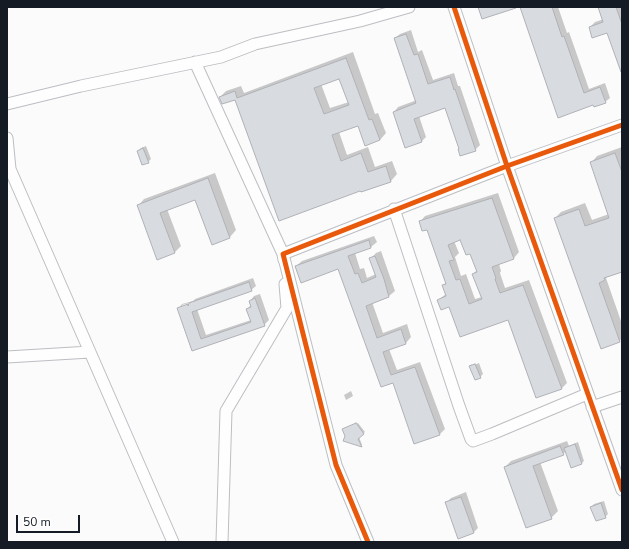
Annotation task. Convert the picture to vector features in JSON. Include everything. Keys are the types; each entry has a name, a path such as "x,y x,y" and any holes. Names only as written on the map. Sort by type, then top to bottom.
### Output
{"street":[{"path":"7,104 81,86 221,57 255,44 360,21 409,7"},
{"path":"454,7 507,166 622,490"},
{"path":"195,62 283,254 336,465 368,542"},
{"path":"283,254 394,209 622,124"},
{"path":"7,138 10,169 173,542"},
{"path":"394,209 456,399 471,439 474,441 587,394"},
{"path":"222,542 226,411 287,308 283,254"},
{"path":"7,357 90,352"},
{"path":"592,407 622,397"}],"building":[{"path":"478,7 516,7 516,8 482,19"},
{"path":"520,7 552,7 584,93 600,87 606,103 594,107 593,105 558,118"},
{"path":"598,7 616,7 622,24 622,72 607,33 592,38 589,27 603,22"},
{"path":"406,34 414,55 418,54 428,84 450,77 476,151 460,156 445,108 414,119 422,142 405,148 393,112 416,103 394,38"},
{"path":"346,58 369,120 372,119 380,140 365,146 358,126 332,135 341,161 361,153 368,172 386,166 391,182 361,192 360,191 279,221 235,100 222,104 219,97 235,91 237,98","holes":["339,79 349,105 324,114 314,88"]},
{"path":"143,148 149,163 142,165 137,151"},
{"path":"615,153 622,172 622,272 604,278 605,280 599,283 620,342 601,349 554,218 579,209 585,226 609,218 590,162"},
{"path":"208,178 230,238 212,245 195,200 160,213 175,253 157,260 137,205"},
{"path":"492,198 514,259 492,267 500,293 523,285 562,389 536,398 508,320 460,337 449,307 441,310 437,300 446,296 442,285 446,284 427,230 422,231 419,221","holes":["460,240 466,255 470,254 477,272 472,274 482,299 469,304 460,279 456,280 449,261 454,260 448,245"]},
{"path":"369,240 371,248 348,256 355,274 358,273 362,283 376,277 369,258 375,256 384,279 389,297 366,306 377,338 401,329 406,344 383,352 391,375 415,367 440,435 414,444 393,383 381,387 338,269 301,283 295,266"},
{"path":"249,282 252,291 192,312 201,339 251,322 246,309 251,307 249,301 255,298 265,326 192,351 177,308 188,304 188,306 189,303"},
{"path":"475,364 481,378 475,380 469,366"},
{"path":"356,423 364,434 358,439 362,447 343,441 345,436 342,429"},
{"path":"575,444 582,464 571,468 564,448"},
{"path":"560,446 564,455 533,466 552,519 526,528 504,467"},
{"path":"461,497 474,533 458,539 445,502"},
{"path":"601,503 606,518 596,521 590,507"}],"cycle path":[{"path":"454,7 507,166 622,490"},
{"path":"368,542 336,465 283,254 507,166 622,125"}]}
